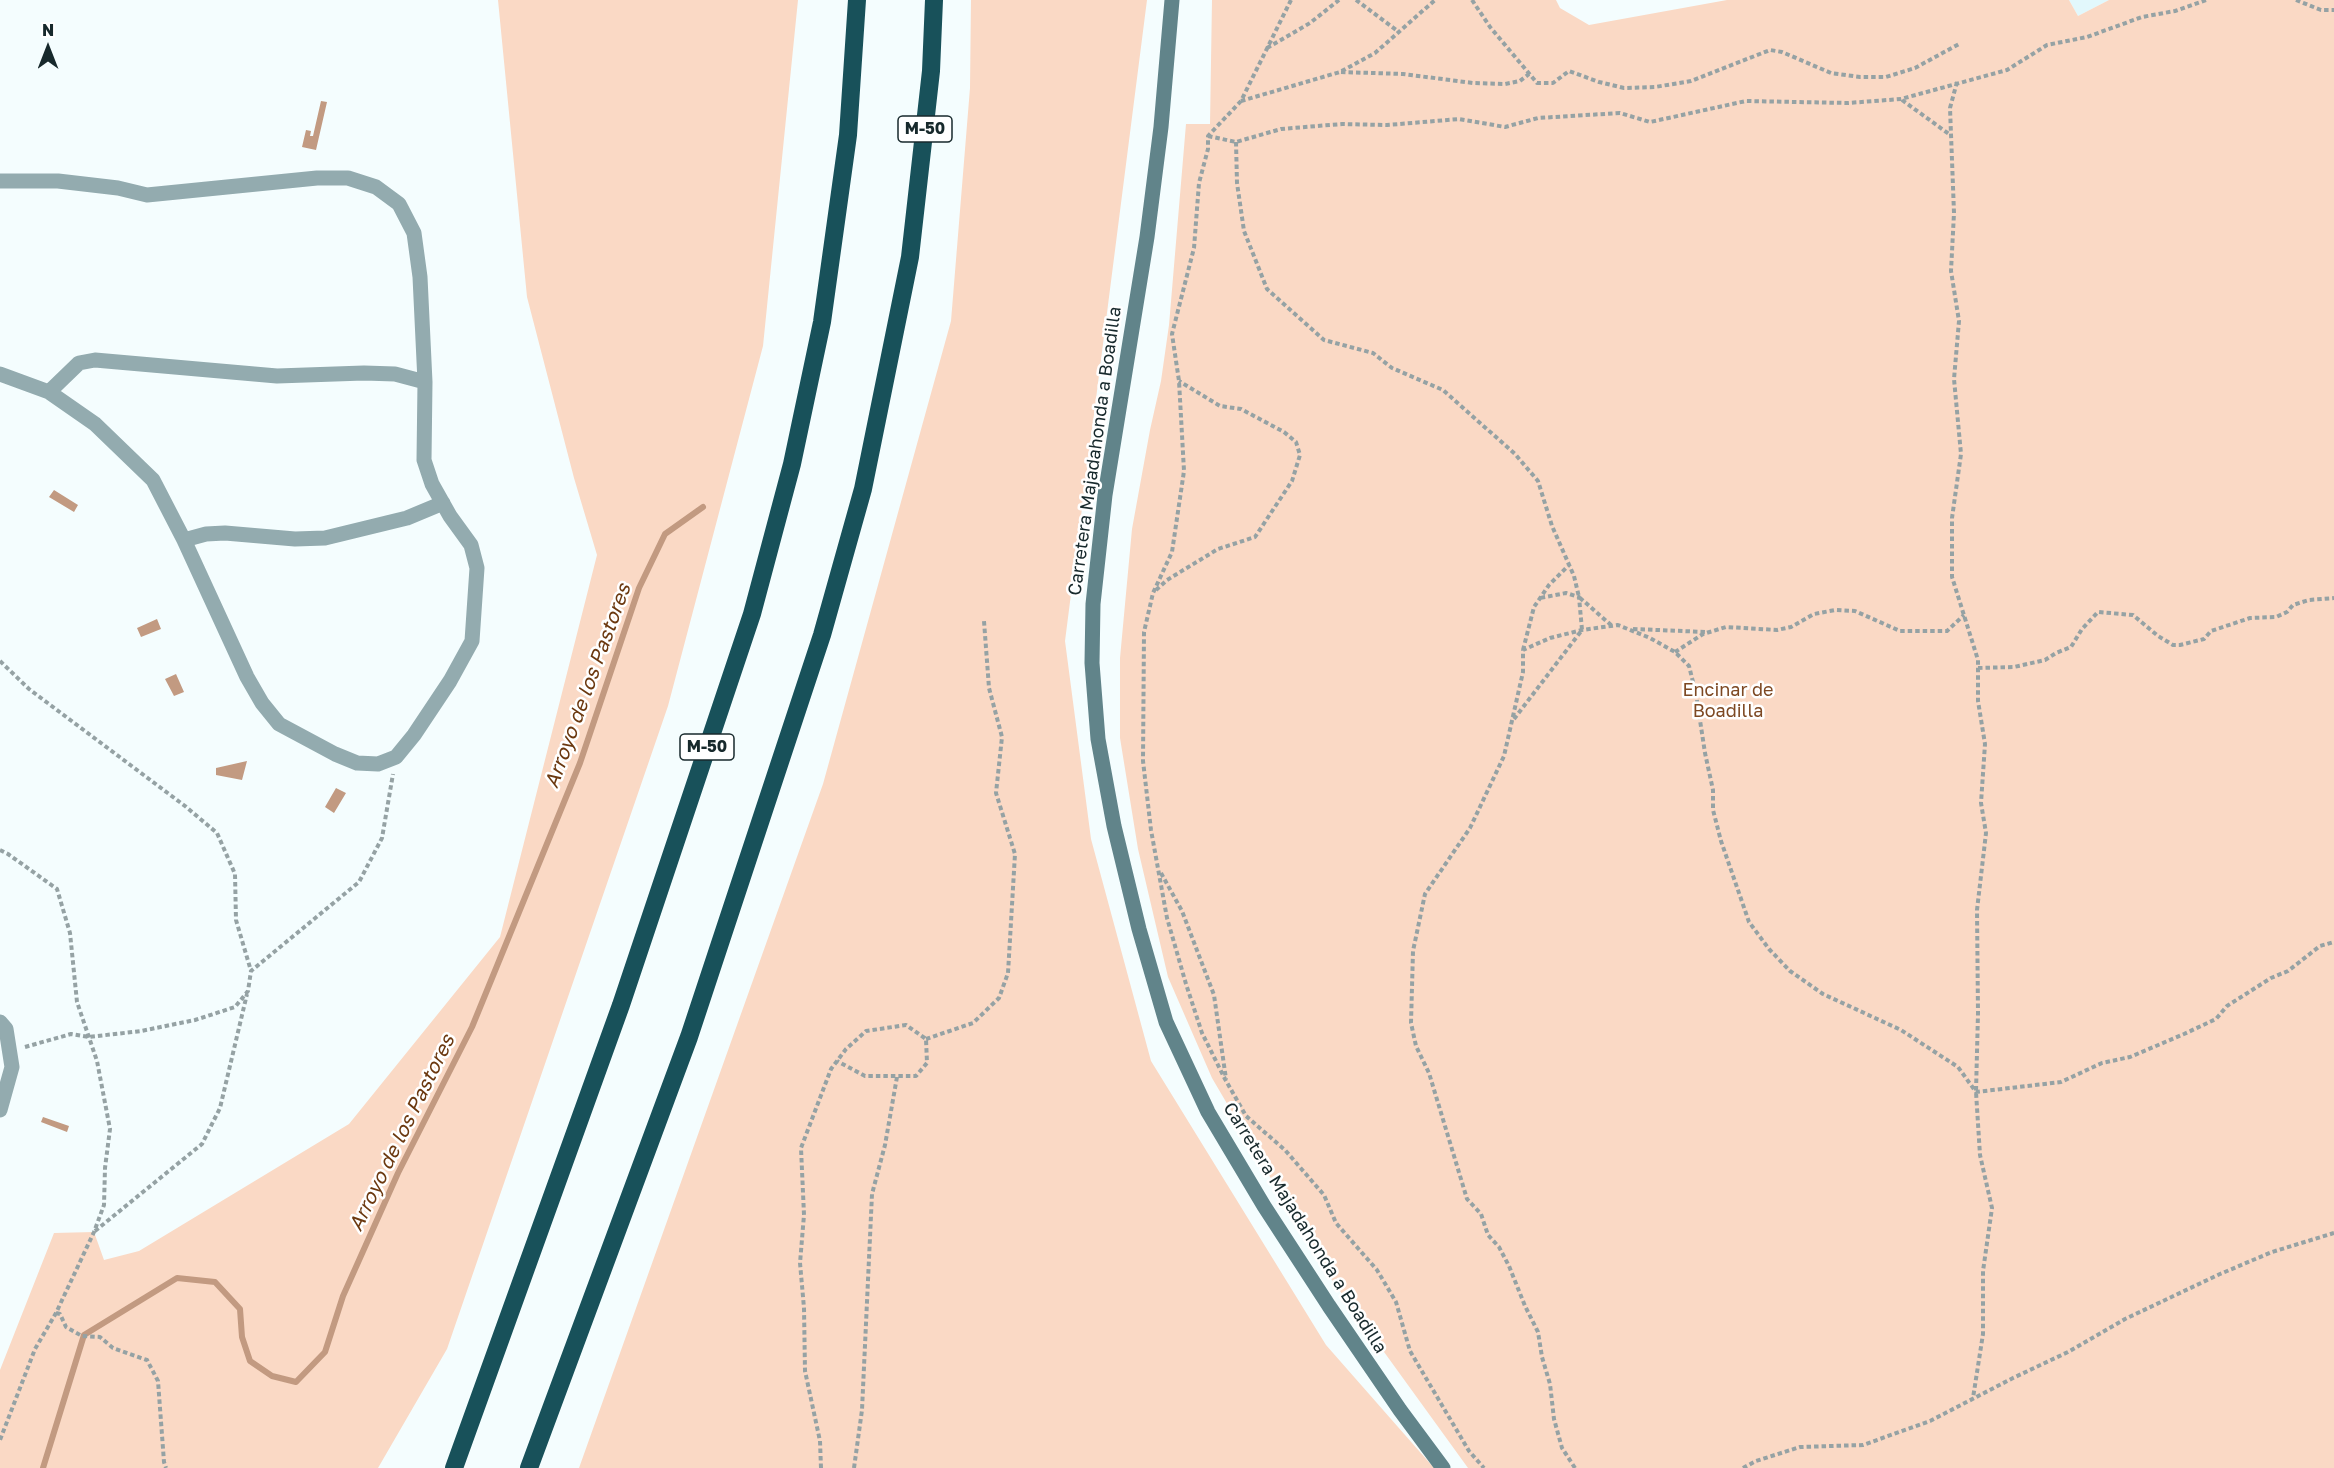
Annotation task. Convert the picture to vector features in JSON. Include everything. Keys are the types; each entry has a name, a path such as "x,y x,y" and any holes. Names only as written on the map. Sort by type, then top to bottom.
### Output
{"highway":[{"name":"M-50","path":"454,1468 621,1005 752,614 792,464 822,322 848,135 858,0"},
{"name":"M-50","path":"530,1468 689,1037 822,635 863,489 910,257 931,71 934,0"}],"street":[{"name":"Carretera Majadahonda a Boadilla","path":"1172,0 1161,127 1148,226 1105,495 1093,604 1092,663 1098,739 1112,815 1139,929 1166,1022 1208,1112 1264,1206 1329,1306 1443,1468"},
{"path":"0,181 58,181 118,188 147,195 239,188 317,178 348,178 376,187 399,204 414,233 420,277 425,382 424,460 432,484 450,516 471,544 477,568 472,641 450,681 414,735 396,757 378,764 357,763 279,724 261,703 247,677 184,540 153,480 95,424 49,392 0,374"},
{"path":"49,392 79,363 95,360 277,376 395,374 425,382"},
{"path":"184,540 206,534 225,533 295,539 325,538 407,518 443,503"},
{"path":"0,1022 6,1029 12,1067 0,1110"}],"path":[{"path":"1291,0 1241,100 1208,136 1208,149 1199,183 1194,248 1173,334 1179,381 1184,471 1172,552 1153,593 1144,632 1143,761 1167,918 1202,1033 1226,1083 1246,1116 1285,1150 1324,1195 1336,1223 1377,1270 1396,1302 1410,1351 1469,1451 1484,1468"},
{"path":"1266,48 1310,23 1339,0"},
{"path":"1356,0 1400,32"},
{"path":"1241,100 1340,72 1375,53 1435,0"},
{"path":"1472,0 1490,27 1536,83 1553,83 1569,71 1624,88 1655,87 1691,81 1770,50 1782,52 1831,73 1860,77 1886,77 1915,68 1959,44"},
{"path":"1208,136 1236,142 1281,129 1342,124 1387,125 1459,119 1505,128 1538,118 1620,113 1650,122 1746,101 1848,103 1901,99 2007,70 2047,45 2088,36 2142,17 2175,11 2206,0"},
{"path":"2296,0 2321,10 2334,10"},
{"path":"1340,72 1403,74 1473,83 1505,84 1520,81 1529,74"},
{"path":"1957,82 1950,108 1954,213 1951,271 1959,321 1954,379 1961,454 1952,518 1952,577 1970,641 1978,660 1978,701 1985,744 1981,803 1986,833 1977,910 1976,1092 1980,1155 1992,1208 1983,1271 1983,1334 1973,1398"},
{"path":"1901,99 1950,135"},
{"path":"1236,142 1237,183 1244,231 1267,289 1324,340 1373,353 1392,368 1443,390 1515,454 1538,481 1579,597 1582,630 1512,722"},
{"path":"1153,593 1167,579 1218,549 1255,537 1292,481 1300,456 1296,442 1284,432 1241,409 1220,406 1179,381"},
{"path":"1569,565 1534,607 1523,650 1523,672 1504,756 1483,804 1470,828 1425,894 1413,951 1411,1023 1416,1046 1429,1072 1467,1199 1481,1214 1488,1235 1499,1247 1538,1332 1550,1384 1554,1419 1562,1448 1575,1468"},
{"path":"1540,598 1566,593 1579,597 1611,625"},
{"path":"1978,668 2014,667 2045,660 2071,647 2075,638 2098,612 2133,615 2158,636 2173,645 2180,645 2204,639 2211,631 2250,618 2276,617 2287,612 2293,605 2309,600 2334,598"},
{"path":"1676,652 1703,634 1726,627 1777,630 1791,627 1814,614 1835,610 1855,611 1900,631 1947,631 1964,615"},
{"path":"926,1039 973,1023 999,998 1008,974 1015,854 996,793 1002,737 989,688 984,621"},
{"path":"1523,650 1550,638 1618,624 1676,652 1689,666 1713,790 1713,810 1721,841 1749,922 1769,950 1790,971 1823,994 1901,1030 1958,1067 1976,1092"},
{"path":"1629,629 1711,632"},
{"path":"0,661 29,688 185,806 217,833 235,874 236,920 250,971 248,991 219,1108 202,1144 94,1232"},
{"path":"250,971 359,882 382,838 396,757"},
{"path":"0,850 57,889 70,933 77,1002 97,1061 110,1129 105,1168 104,1205 94,1232 56,1313 35,1349 0,1440"},
{"path":"1158,868 1182,911 1214,995 1226,1083"},
{"path":"1976,1092 2061,1082 2102,1063 2130,1057 2216,1019 2227,1006 2271,978 2288,971 2320,946 2334,942"},
{"path":"9,1052 71,1034 89,1037 141,1031 195,1020 235,1007 248,991"},
{"path":"821,1468 820,1441 805,1371 804,1308 800,1263 804,1215 801,1148 831,1069 846,1049 866,1031 906,1025 926,1039"},
{"path":"837,1061 865,1076 916,1076 927,1063 926,1039"},
{"path":"854,1468 862,1410 872,1194 885,1145 897,1077"},
{"path":"1743,1468 1756,1461 1800,1447 1863,1445 1930,1421 2068,1352 2125,1319 2220,1274 2272,1252 2334,1233"},
{"path":"56,1313 60,1314 66,1328 82,1336 100,1337 112,1348 147,1360 158,1381 166,1468"}],"shaded area":[{"path":"2069,0 2109,0 2078,16"},
{"path":"321,101 327,102 316,150 302,147 306,130 311,131 310,136 313,136"},
{"path":"54,490 78,505 74,512 49,497"},
{"path":"157,619 161,629 141,637 137,628"},
{"path":"176,674 184,692 174,696 165,679"},
{"path":"247,761 242,780 216,775 216,768"},
{"path":"336,788 346,793 334,813 325,807"},
{"path":"43,1117 69,1126 67,1132 41,1122"}],"green space":[{"path":"498,0 798,0 763,346 668,706 447,1349 378,1468 0,1468 0,1370 54,1233 94,1232 104,1260 139,1251 349,1124 500,937 597,555 574,478 527,297"},
{"path":"971,0 1147,0 1065,641 1091,839 1151,1061 1326,1345 1434,1468 579,1468 823,784 951,321 970,88"},
{"name":"Encinar de Boadilla","path":"1212,0 1556,0 1560,8 1589,25 1727,0 2069,0 2078,16 2109,0 2334,0 2334,1468 1468,1468 1324,1269 1212,1078 1168,977 1138,849 1120,738 1120,658 1132,529 1161,381 1169,325 1186,124 1210,124"}],"waterway":[{"name":"Arroyo de los Pastores","path":"43,1468 84,1335 177,1278 215,1282 240,1309 242,1337 250,1361 272,1376 296,1382 325,1352 343,1296 398,1173 472,1027 580,763 639,588 665,534 703,507"}]}
